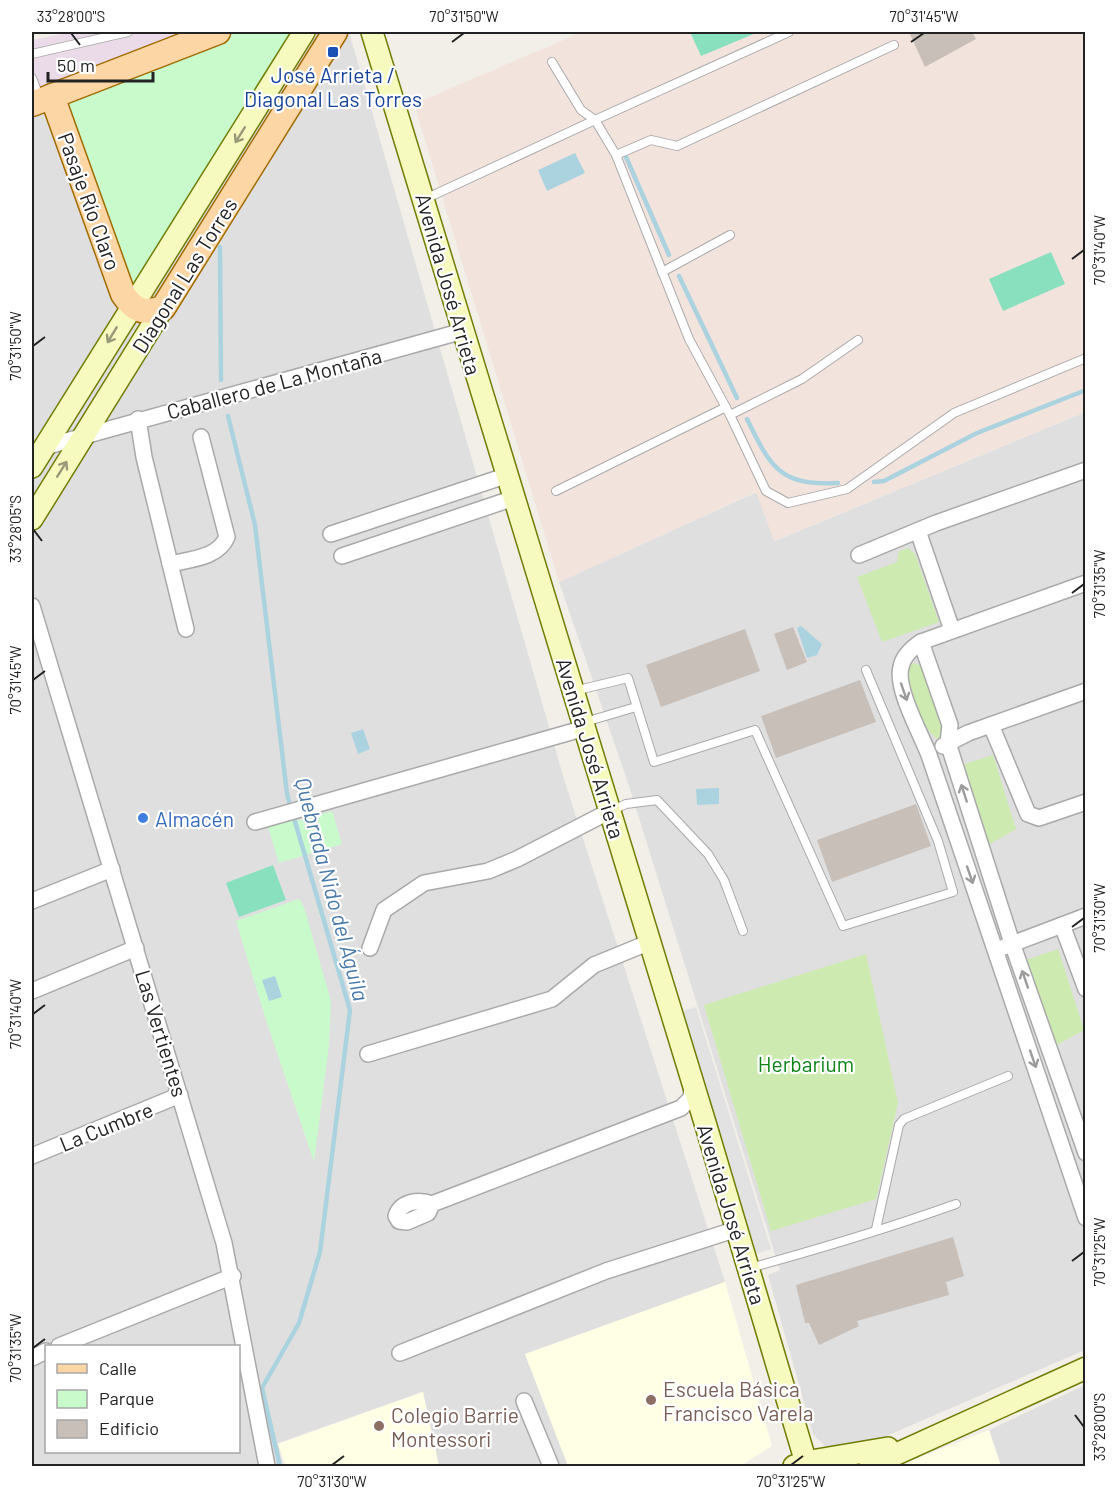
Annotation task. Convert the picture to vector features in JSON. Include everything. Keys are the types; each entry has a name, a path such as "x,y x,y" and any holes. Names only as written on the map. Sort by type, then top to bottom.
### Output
{"main road":[{"path":"39,95 218,32"},
{"name":"Diagonal Las Torres","path":"163,308 335,32"},
{"name":"Pasaje Río Claro","path":"39,95 123,294 130,305"},
{"path":"130,305 147,312 163,308"}],"street":[{"name":"Diagonal Las Torres","path":"32,467 38,449 304,32"},
{"name":"Avenida José Arrieta","path":"372,32 425,199 463,332 693,1082 737,1229 802,1465"},
{"name":"Diagonal Las Torres","path":"32,519 163,308"},
{"name":"Caballero de La Montaña","path":"38,449 138,419 463,332"},
{"path":"138,419 186,629"},
{"path":"170,564 214,553 223,547 227,537 201,436"},
{"path":"859,555 1086,470"},
{"path":"331,534 508,475"},
{"path":"342,556 514,498"},
{"path":"918,531 952,630"},
{"path":"1086,583 921,642 905,657 900,668 901,685 929,755 1086,1218"},
{"name":"Las Vertientes","path":"32,606 180,1095 232,1276 267,1467"},
{"path":"921,642 950,725 948,743 1012,943 1084,1143 1062,1146"},
{"path":"929,755 948,743 991,724 1086,691"},
{"path":"991,724 1028,814 1039,818 1086,802"},
{"path":"255,822 584,726"},
{"path":"370,948 384,910 424,883 488,871 517,860 610,811"},
{"path":"32,901 112,869"},
{"path":"996,952 1012,943 1086,916"},
{"path":"1062,925 1086,989"},
{"path":"368,1054 552,999 594,965 650,942"},
{"path":"32,991 136,948"},
{"path":"432,1204 681,1108 691,1098 693,1082"},
{"name":"La Cumbre","path":"32,1156 180,1095"},
{"path":"681,1108 694,1111 706,1126"},
{"path":"400,1353 525,1306 552,1292 606,1271 737,1229"},
{"path":"64,1345 232,1276"},
{"path":"870,1467 1086,1368"},
{"path":"524,1401 551,1467"},
{"path":"802,1465 926,1441"}],"lane":[{"path":"32,54 128,32"},
{"path":"425,199 789,32"},
{"path":"616,155 651,140 677,146 894,45"},
{"path":"552,62 581,110 595,120 616,155 689,339 728,411 766,491 788,503 847,489 954,413 1086,358"},
{"path":"662,272 730,235"},
{"path":"556,491 802,379 858,340"},
{"path":"574,691 628,678 654,762 755,730 843,926 953,892 938,840 866,670"},
{"path":"584,726 636,707"},
{"path":"610,811 626,804 657,800 708,854 724,880 743,931"},
{"path":"876,1229 899,1125 904,1119 1008,1076"},
{"path":"748,1268 876,1229 891,1227 956,1204"}],"shaded area":[{"path":"72,32 190,32 32,92 32,40"},
{"path":"191,32 349,32 564,779 725,1282 525,1354 568,1466 439,1466 422,1392 278,1443 283,1466 32,1466 32,92"},
{"path":"582,32 1085,32 1085,412 774,541 756,492 559,582 414,104"},
{"path":"1085,412 1085,1350 877,1440 828,1449 813,1434 768,1275 780,1270 629,786 559,582 757,492 775,541"},
{"path":"696,1007 771,1249 755,1254 680,1012"},
{"name":"Escuela Básica Francisco Varela","path":"725,1282 772,1446 740,1466 568,1466 525,1354"},
{"path":"1085,1385 1085,1466 1001,1466 989,1430"},
{"name":"Colegio Barrie Montessori","path":"423,1392 439,1466 286,1466 278,1444"},
{"path":"989,1430 1001,1466 898,1466"}],"green space":[{"path":"239,32 296,32 128,298 60,102"},
{"path":"690,32 755,32 756,33 701,56"},
{"path":"1051,252 1065,284 1003,311 989,279"},
{"path":"908,548 915,554 939,622 882,642 857,577 897,562 899,551"},
{"path":"912,663 924,666 945,731 938,739 920,718 907,688 904,671"},
{"path":"993,755 1016,829 988,845 962,765"},
{"path":"332,811 342,844 279,863 267,824 301,820"},
{"path":"273,865 286,900 239,917 226,883"},
{"path":"299,899 304,907 331,1001 329,1045 314,1162 266,1020 236,921"},
{"path":"1058,949 1084,1030 1055,1046 1026,960"},
{"name":"Herbarium","path":"866,954 898,1103 876,1199 771,1231 704,1005"}],"water":[{"path":"575,153 585,173 547,191 538,170"},
{"path":"801,626 822,644 817,655 807,658 797,628"},
{"path":"363,729 370,749 358,754 351,733"},
{"path":"719,788 719,804 697,805 696,789"},
{"path":"275,976 282,997 269,1001 262,980"}],"building":[{"path":"909,32 972,32 976,39 925,67"},
{"path":"793,627 807,662 787,670 774,634"},
{"path":"745,629 760,671 661,707 646,665"},
{"path":"860,680 876,722 776,758 761,716"},
{"path":"916,804 931,846 832,882 817,840"},
{"path":"953,1237 964,1276 946,1282 949,1295 857,1321 859,1326 819,1345 809,1323 805,1323 796,1285"}],"waterway":[{"path":"626,157 669,255"},
{"name":"Quebrada Nido del Águila","path":"220,247 221,380"},
{"path":"679,276 737,398"},
{"path":"874,482 884,481 977,433 1086,390"},
{"name":"Quebrada Nido del Águila","path":"228,416 255,525 287,794 350,1010 320,1252 299,1323 262,1388 280,1466"},
{"path":"747,419 763,450 780,470 790,477 803,481 838,483"}],"place":[{"name":"José Arrieta / Diagonal Las Torres","path":"333,52"},
{"name":"Almacén","path":"143,818"},
{"name":"Escuela Básica Francisco Varela","path":"651,1400"},
{"name":"Colegio Barrie Montessori","path":"379,1426"}]}
